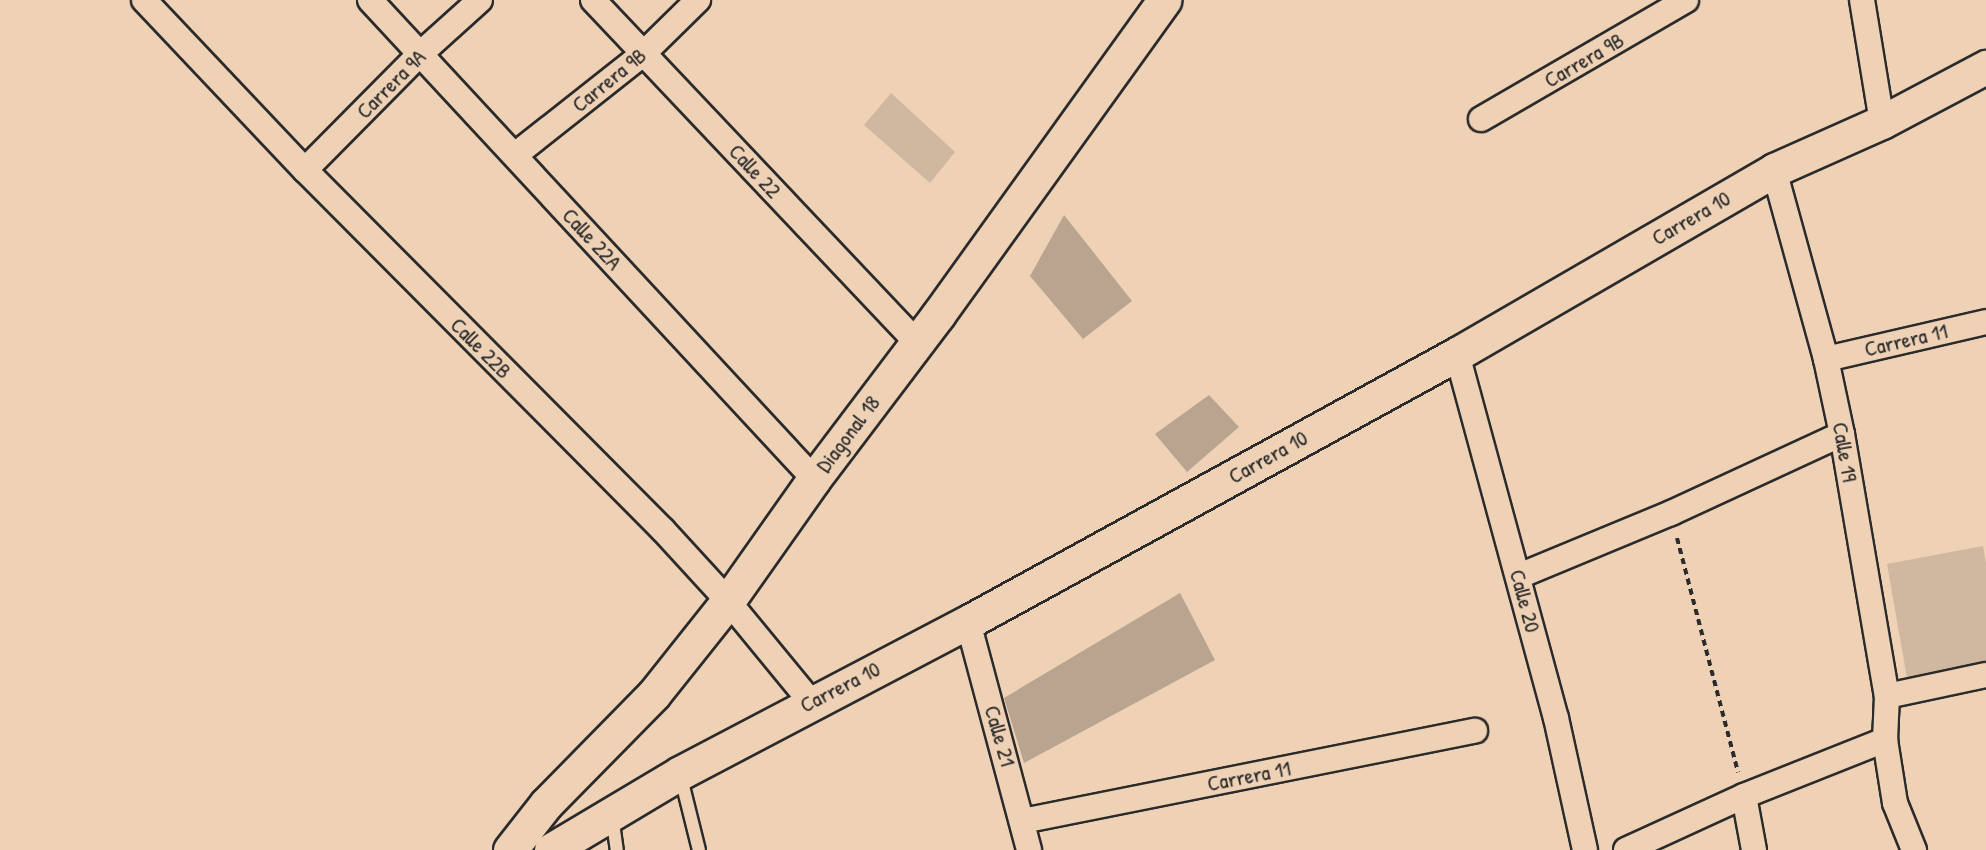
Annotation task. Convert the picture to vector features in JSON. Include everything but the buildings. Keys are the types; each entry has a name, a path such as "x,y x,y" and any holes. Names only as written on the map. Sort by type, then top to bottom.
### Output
{"main road":[{"name":"Diagonal 18","path":"510,850 546,804 654,694 728,601 814,479 1164,0"},
{"name":"Carrera 10","path":"551,850 611,812 680,773 811,702 968,622 1457,354 1774,170 1882,122 1986,67"}],"street":[{"name":"Calle 22B","path":"144,0 305,170 663,530 728,601 811,702"},
{"name":"Calle 22A","path":"370,0 814,479"},
{"name":"Carrera 9A","path":"305,170 419,55 480,0"},
{"name":"Calle 22","path":"592,0 916,342"},
{"name":"Carrera 9B","path":"515,155 644,53 698,0"},
{"name":"Carrera 9B","path":"1481,119 1686,0"},
{"path":"1862,0 1882,122"},
{"name":"Calle 19","path":"1774,170 1826,359 1842,434 1887,696 1885,740 1895,803 1914,850"},
{"name":"Carrera 11","path":"1826,359 1986,322"},
{"name":"Calle 20","path":"1457,354 1556,718 1585,850"},
{"path":"1519,576 1671,513 1842,434"},
{"name":"Calle 21","path":"968,622 1029,850"},
{"path":"1887,696 1986,675"},
{"name":"Carrera 11","path":"1023,821 1475,731"},
{"path":"1626,850 1744,796 1885,740"},
{"path":"1744,796 1754,850"}],"lane":[{"path":"680,773 699,850"},
{"path":"611,812 617,850"}],"path":[{"path":"1671,513 1744,796"}],"shaded area":[{"path":"891,93 955,152 930,183 864,125"},
{"path":"1983,546 1986,564 1986,662 1907,678 1887,564"}]}
